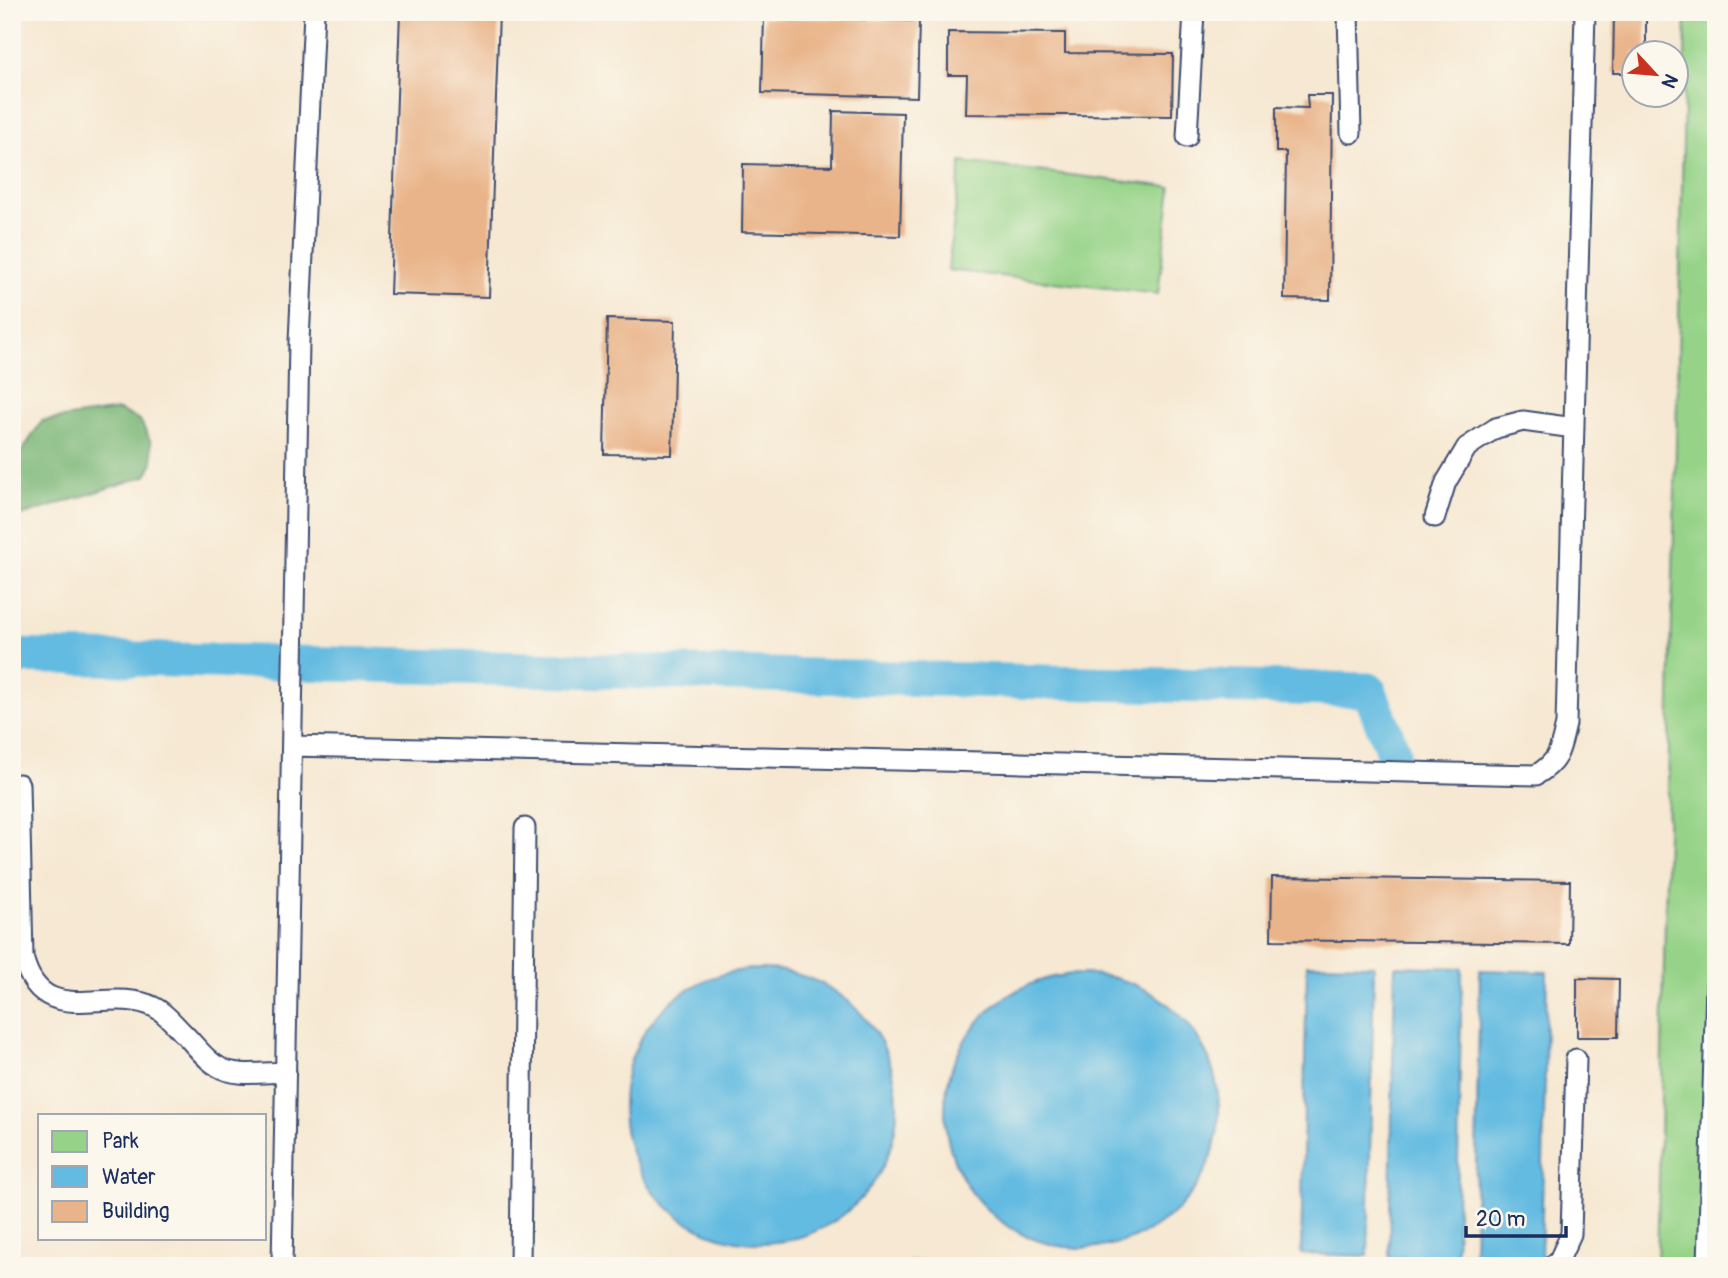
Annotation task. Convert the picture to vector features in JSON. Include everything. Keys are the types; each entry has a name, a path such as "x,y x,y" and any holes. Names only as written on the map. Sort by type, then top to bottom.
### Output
{"lane":[{"path":"282,1266 299,342 314,12"},
{"path":"1187,136 1194,12"},
{"path":"1348,12 1350,133"},
{"path":"292,746 1536,775 1551,766 1560,751 1566,724 1585,12"},
{"path":"1435,517 1446,482 1467,447 1496,428 1523,421 1574,428"},
{"path":"19,784 23,957 28,975 38,989 52,998 139,1002 156,1008 217,1066 237,1072 286,1072"},
{"path":"520,1266 525,828"},
{"path":"1708,1266 1716,982"},
{"path":"1552,1266 1559,1260 1571,1234 1576,1059"}],"green space":[{"path":"1686,12 1716,12 1716,1266 1657,1266 1684,108 1690,108 1690,38 1685,38"},
{"path":"961,162 1171,187 1158,294 948,270"},
{"path":"118,410 140,420 151,442 153,462 146,476 12,519 12,455 20,454 42,421"}],"water":[{"path":"1307,964 1374,965 1368,1256 1301,1254"},
{"path":"1395,966 1462,968 1456,1258 1389,1257"},
{"path":"760,969 800,975 836,992 857,1009 874,1030 891,1066 897,1106 891,1146 874,1182 857,1203 836,1220 800,1237 760,1243 720,1237 684,1220 663,1203 646,1182 629,1146 623,1106 629,1066 646,1030 663,1009 684,992 720,975"},
{"path":"1480,970 1547,972 1541,1262 1474,1260"},
{"path":"1082,974 1122,980 1158,997 1179,1014 1196,1035 1213,1071 1219,1111 1213,1151 1196,1187 1179,1208 1158,1225 1122,1242 1082,1248 1042,1242 1006,1225 985,1208 968,1187 951,1151 945,1111 951,1071 968,1035 985,1014 1006,997 1042,980"}],"building":[{"path":"400,12 499,12 489,297 390,294"},
{"path":"1614,12 1646,12 1646,38 1620,38 1620,73 1613,73"},
{"path":"764,17 919,21 917,97 762,93"},
{"path":"948,32 1065,33 1065,53 1173,54 1172,116 966,114 967,75 948,75"},
{"path":"1307,95 1332,95 1330,300 1284,299 1286,152 1276,152 1276,107 1308,108"},
{"path":"833,111 903,113 900,236 742,232 743,164 832,166"},
{"path":"607,319 675,321 672,455 604,454"},
{"path":"1272,877 1570,881 1569,944 1271,940"},
{"path":"1577,978 1619,979 1618,1037 1577,1037"},
{"path":"907,1260 955,1261 954,1266 907,1266"}],"waterway":[{"path":"12,656 1369,690 1393,751"}]}
